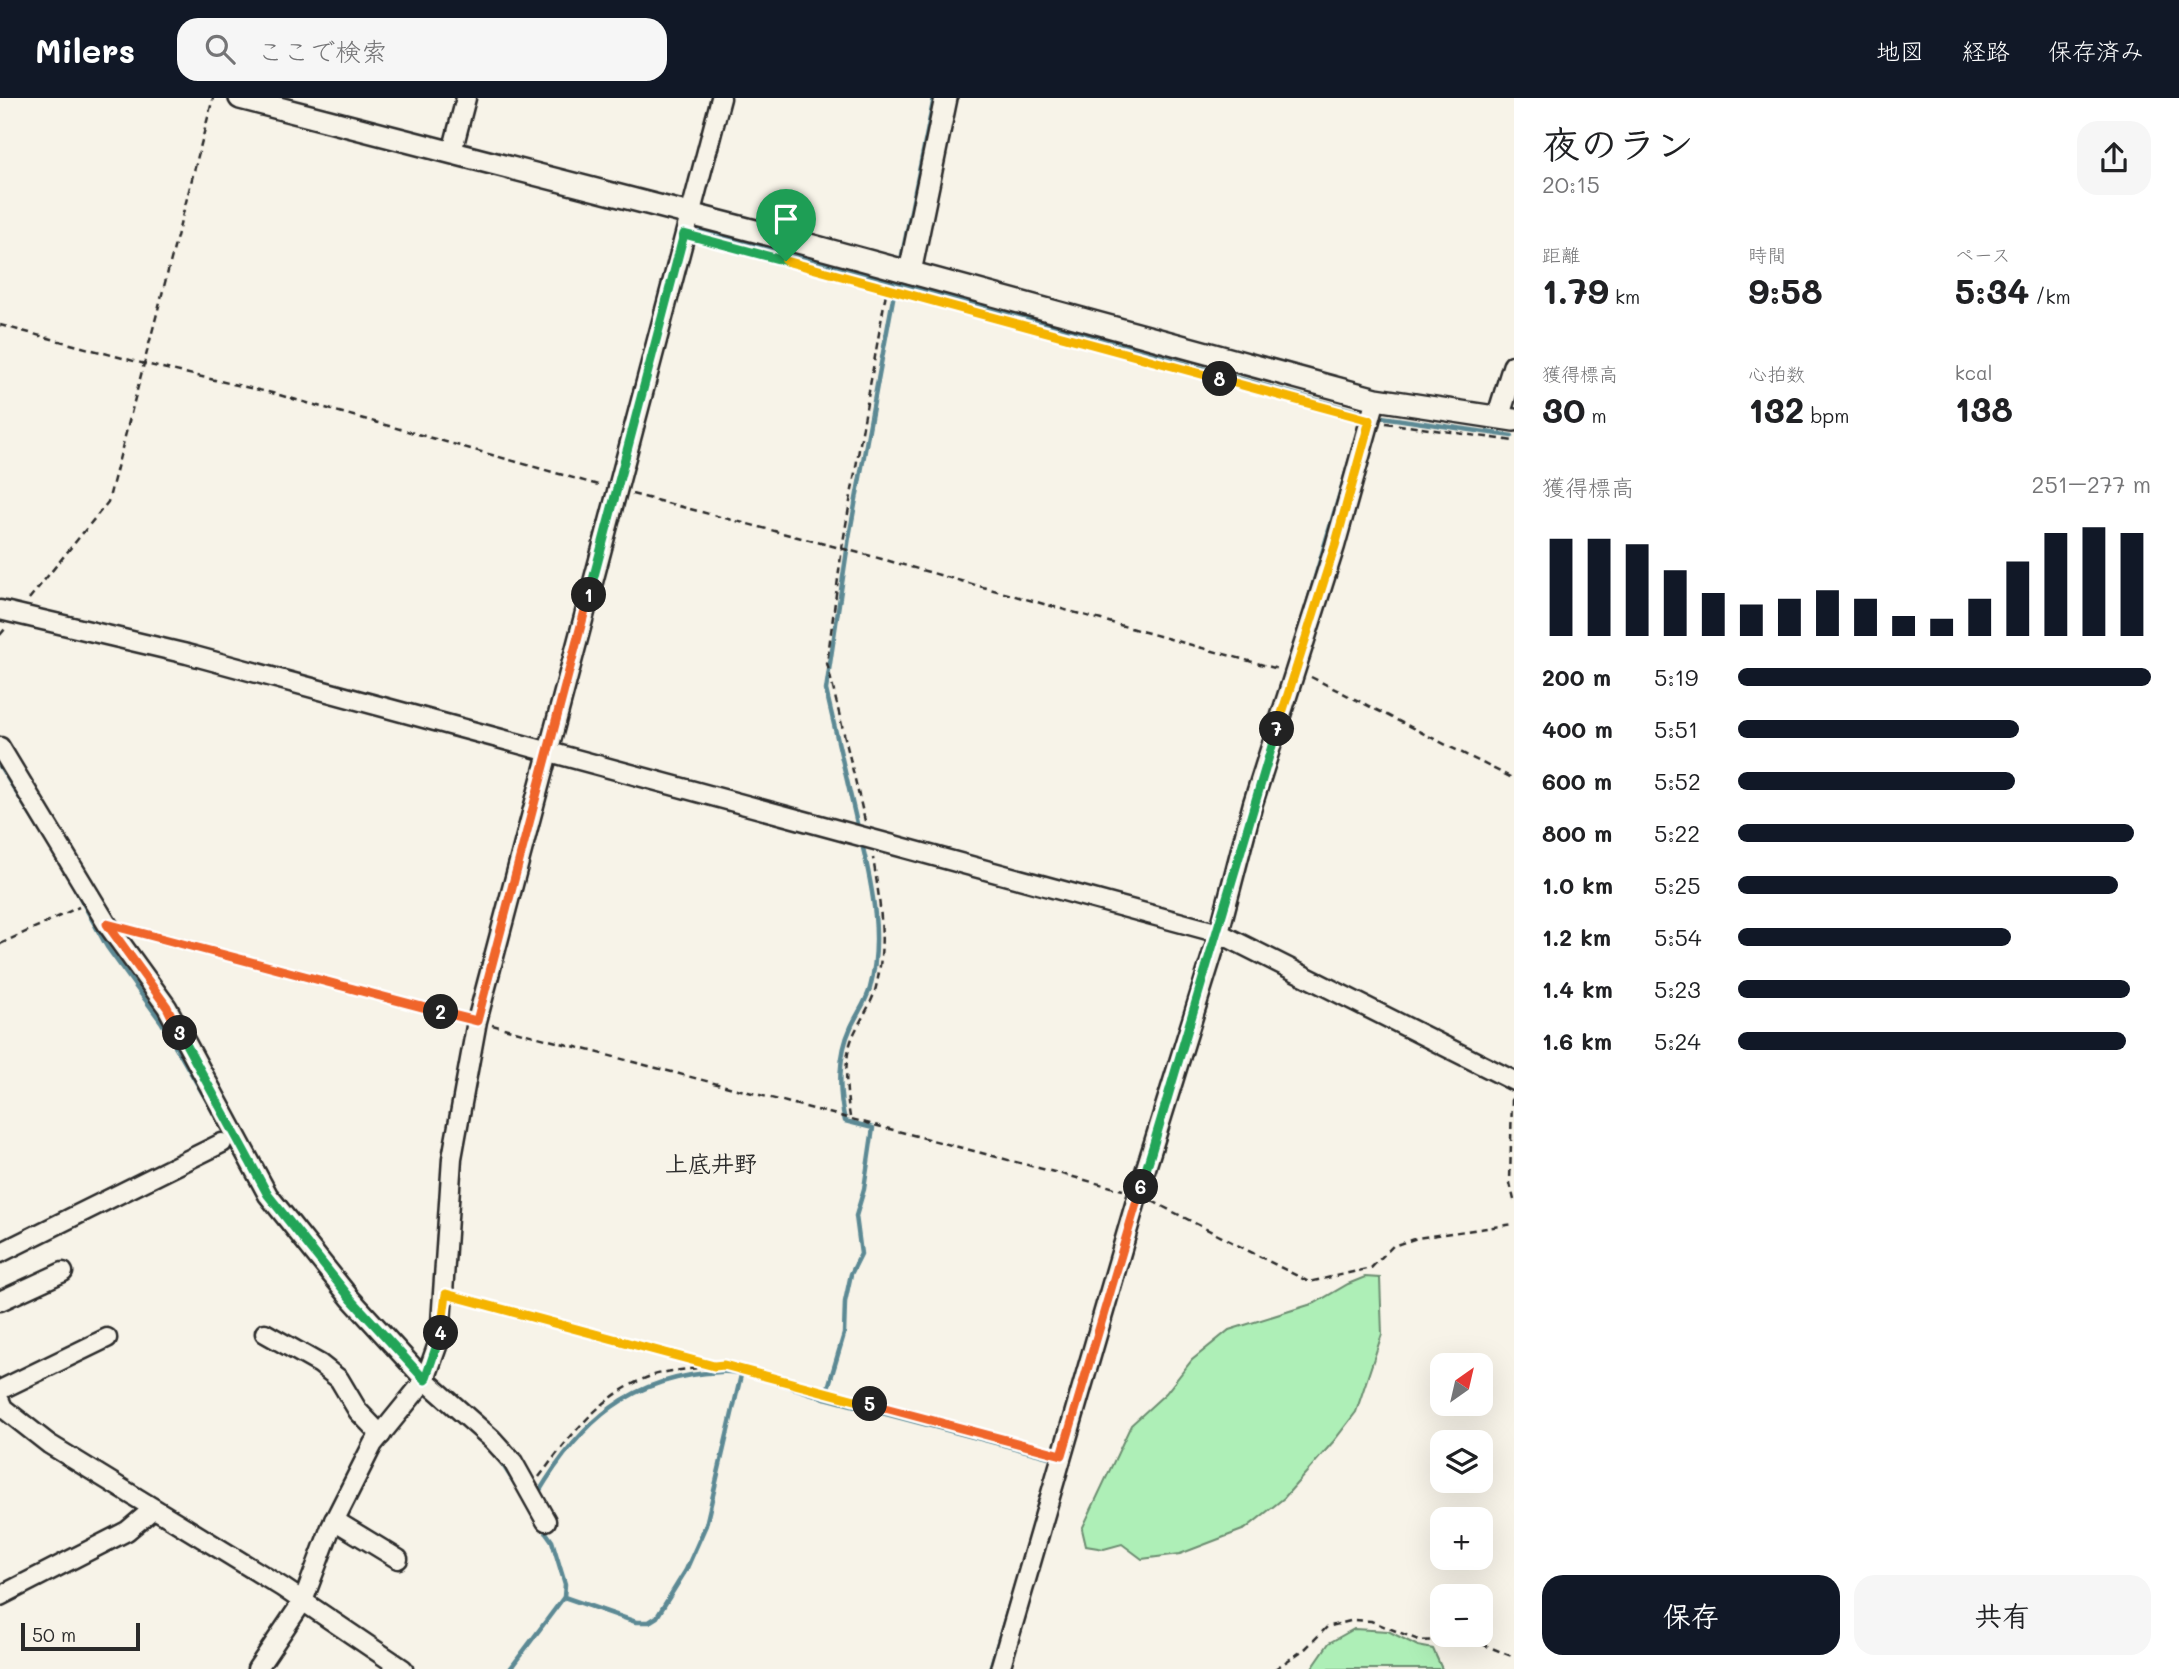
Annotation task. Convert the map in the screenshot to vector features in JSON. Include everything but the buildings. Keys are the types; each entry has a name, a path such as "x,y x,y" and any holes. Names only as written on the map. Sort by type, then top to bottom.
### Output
{"street":[{"path":"240,98 452,152 687,224 910,272 1376,399 1506,418 1514,366"},
{"path":"452,152 466,98"},
{"path":"257,1669 303,1601 334,1520 380,1435 425,1380 440,1338 446,1294 452,1158 477,1021 721,98"},
{"path":"910,272 946,98"},
{"path":"1000,1669 1138,1194 1219,933 1253,803 1295,673 1376,399"},
{"path":"9,612 187,654 1219,933 1513,1085"},
{"path":"0,747 91,900 167,1007 268,1195 351,1299 425,1380 492,1439 513,1462 546,1521"},
{"path":"0,1253 222,1143"},
{"path":"0,1301 63,1272"},
{"path":"265,1333 320,1364 339,1379 358,1411 380,1435"},
{"path":"0,1390 107,1338"},
{"path":"0,1401 3,1408 49,1444 303,1601 403,1669"},
{"path":"0,1596 127,1531 153,1509"},
{"path":"334,1520 398,1559"}],"path":[{"path":"9,612 108,502 213,98"},
{"path":"687,224 887,288 1370,420 1514,441"},
{"path":"850,1118 847,1066 851,1039 875,990 882,955 882,913 869,837 827,663 842,548 887,288"},
{"path":"0,326 145,364 272,393 618,490 1307,675 1514,779"},
{"path":"0,944 91,900"},
{"path":"107,924 1138,1194 1309,1282 1371,1268 1393,1246 1418,1238 1514,1224"},
{"path":"1513,1085 1510,1183 1514,1200"},
{"path":"446,1294 714,1366"},
{"path":"528,1490 572,1432 601,1404 652,1376 724,1365 1062,1455"},
{"path":"1275,1669 1305,1649 1327,1627 1354,1620 1371,1621 1421,1641 1467,1638 1514,1657"}],"green space":[{"path":"1365,1277 1380,1278 1382,1334 1356,1412 1284,1498 1245,1529 1180,1554 1142,1559 1122,1544 1104,1549 1086,1546 1082,1529 1131,1425 1166,1393 1192,1360 1229,1330 1315,1303"},
{"path":"1354,1629 1388,1631 1418,1646 1433,1649 1442,1669 1311,1669 1329,1643"}],"waterway":[{"path":"900,265 934,98"},
{"path":"693,230 895,282 1366,414"},
{"path":"859,832 826,690 849,537 897,277"},
{"path":"1375,416 1512,436"},
{"path":"1308,601 1358,432"},
{"path":"0,766 44,837"},
{"path":"537,1495 572,1445 591,1425 612,1407 660,1382 688,1375 732,1372 758,1377 825,1398 844,1334 845,1302 851,1274 861,1254 856,1216 864,1189 873,1128 845,1121 840,1085 844,1049 851,1027 870,988 876,951 873,895 861,840"},
{"path":"72,883 107,947 162,1023 213,1111"},
{"path":"564,1597 636,1622 649,1622 657,1617 686,1570 706,1525 741,1375"},
{"path":"825,1398 1053,1458"},
{"path":"501,1462 519,1490"},
{"path":"510,1669 564,1597 565,1584 552,1541 530,1510"},
{"path":"990,1669 1015,1586"}],"district":[{"name":"上底井野","path":"711,1164"}],"route":[{"path":"684,234 786,261 1370,420 1335,546 1253,803 1219,933 1138,1194 1062,1455 446,1294 440,1338 425,1380 351,1299 268,1195 167,1007 107,924 477,1021 684,234"}]}
